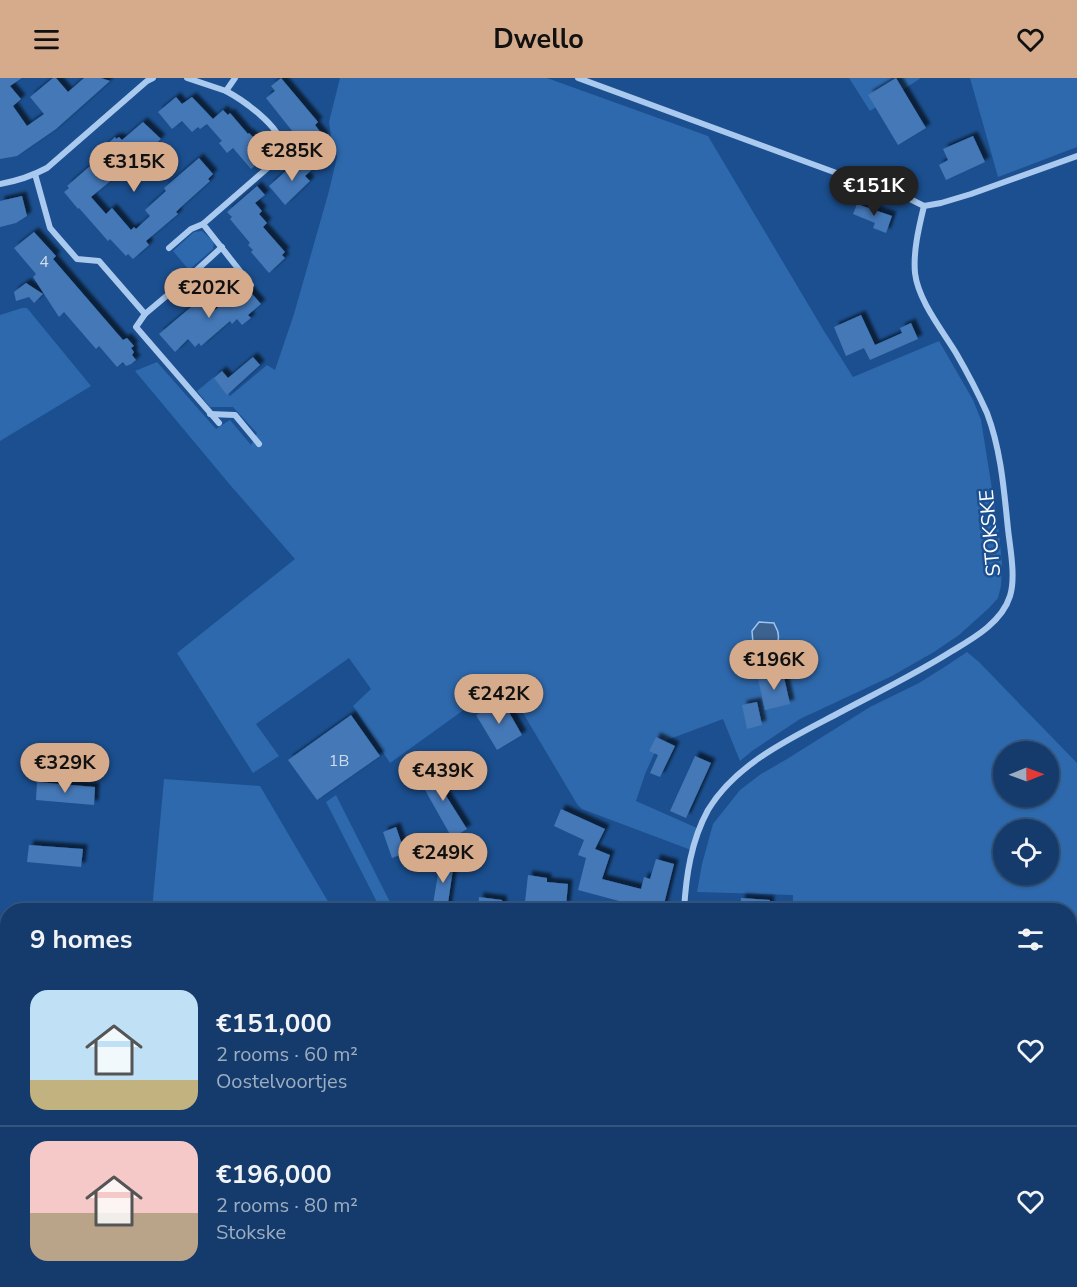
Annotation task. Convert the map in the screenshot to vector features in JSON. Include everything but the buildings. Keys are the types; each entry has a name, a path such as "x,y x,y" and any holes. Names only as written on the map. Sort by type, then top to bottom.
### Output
{"street":[{"path":"0,184 14,182 47,168 153,78"},
{"path":"169,248 191,229 203,224 278,159 283,149 280,138 261,115 242,100 226,91 187,78"},
{"path":"226,91 235,78"},
{"path":"578,78 842,175 906,196 924,206 971,194 1077,156"},
{"path":"35,174 50,228 77,259 99,261 145,314"},
{"name":"STOKSKE","path":"685,903 687,874 703,820 735,777 780,745 939,659 969,640 1000,614 1010,596 1012,568 996,439 983,404 920,292 915,273 916,247 924,206"},
{"path":"203,224 251,285"},
{"path":"219,423 136,327 145,314 222,247"},
{"path":"210,414 235,415 259,444"}],"shaded area":[{"path":"340,78 547,78 708,136 853,377 939,341 973,400 981,420 999,533 1002,564 998,598 959,635 934,652 892,676 800,719 740,761 723,719 659,743 636,801 697,828 691,850 582,809 504,681 390,763 353,706 371,689 349,658 256,724 279,756 253,773 177,653 295,559 135,371 157,362 216,429 230,420 251,445 257,433 233,407 210,407 197,391 214,377 230,396 267,365 275,370 294,314 337,157 329,122"},
{"path":"849,78 921,78 870,111"},
{"path":"970,78 1077,78 1077,147 998,177"},
{"path":"202,231 214,242 213,249 189,270 173,251 194,232"},
{"path":"27,308 91,386 0,441 0,315"},
{"path":"759,622 774,623 778,632 778,642 773,648 757,650 753,643 752,631"},
{"path":"967,652 979,662 1056,741 993,741 993,807 1059,807 1059,744 1077,763 1077,903 793,903 793,895 697,892 713,824 740,790 761,774 870,707 919,683"},
{"path":"164,779 260,786 329,903 153,903"},
{"path":"336,795 390,903 377,903 326,802"}]}
